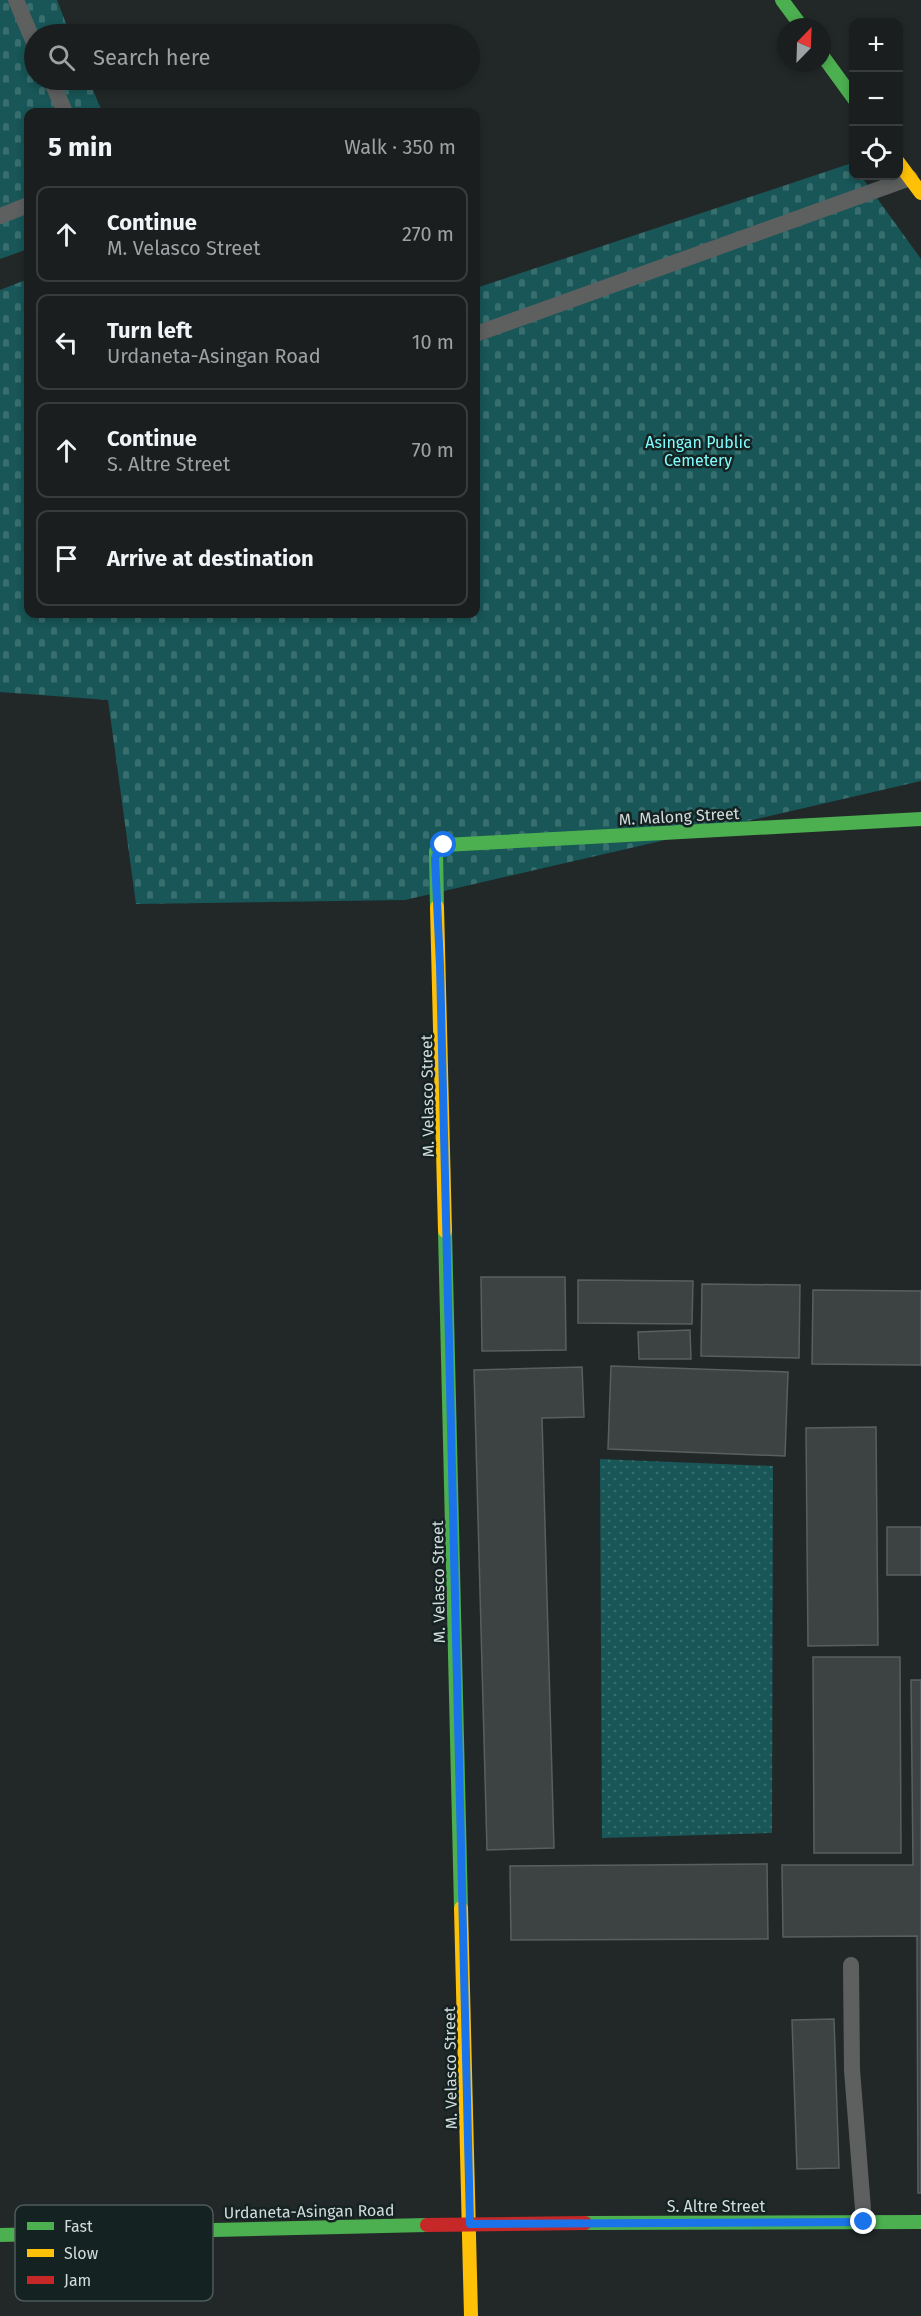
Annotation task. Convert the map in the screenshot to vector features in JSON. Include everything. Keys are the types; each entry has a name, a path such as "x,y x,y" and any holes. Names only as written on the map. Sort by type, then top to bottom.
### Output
{"street":[{"path":"782,0 795,18"},
{"path":"831,68 849,92"},
{"path":"903,169 921,193"},
{"name":"M. Malong Street","path":"439,848 444,845 921,819"},
{"name":"M. Velasco Street","path":"439,848 435,858 440,966 471,2316"},
{"name":"S. Altre Street","path":"511,2223 921,2222"},
{"name":"Urdaneta-Asingan Road","path":"213,2230 511,2223"},
{"name":"Urdaneta-Asingan Road","path":"0,2235 15,2235"}],"lane":[{"path":"16,0 26,24"},
{"path":"55,90 63,108"},
{"path":"480,333 910,178"},
{"path":"0,216 24,207"},
{"path":"851,1965 852,2070 864,2222"}],"green space":[{"path":"0,0 57,0 66,24 24,24 24,90 93,90 100,108 24,108 24,250 0,259"},
{"name":"Asingan Public Cemetery","path":"849,164 849,180 864,180 921,259 921,781 405,900 136,904 108,700 0,692 0,290 24,281 24,618 480,618 480,287"},
{"path":"600,1459 773,1466 772,1833 602,1838"}],"building":[{"path":"481,1277 565,1277 566,1350 482,1351"},
{"path":"578,1280 693,1281 692,1324 578,1323"},
{"path":"702,1284 800,1285 799,1358 701,1356"},
{"path":"813,1290 921,1291 921,1365 812,1364"},
{"path":"690,1330 691,1359 639,1359 638,1332"},
{"path":"611,1366 788,1372 785,1456 608,1449"},
{"path":"582,1367 584,1417 542,1418 554,1848 487,1850 474,1370"},
{"path":"876,1427 878,1645 808,1646 806,1428"},
{"path":"887,1527 921,1527 921,1575 887,1575"},
{"path":"813,1657 900,1657 901,1853 814,1853"},
{"path":"911,1680 921,1680 921,2193 918,2193 917,1936 783,1937 782,1865 913,1865"},
{"path":"767,1864 768,1939 511,1940 510,1866"},
{"path":"834,2019 839,2168 797,2169 792,2020"}],"traffic: fast":[{"path":"782,0 795,18"},
{"path":"831,67 849,92"},
{"path":"437,907 436,851 444,845 921,819"},
{"path":"445,1231 461,1908"},
{"path":"585,2223 921,2222"},
{"path":"213,2230 427,2225"},
{"path":"0,2235 15,2235"}],"traffic: slow":[{"path":"903,169 921,193"},
{"path":"437,907 445,1231"},
{"path":"461,1908 471,2316"}],"traffic: jam":[{"path":"427,2225 585,2223"}],"route":[{"path":"444,845 436,851 435,858 440,966 470,2224 864,2222"}]}
